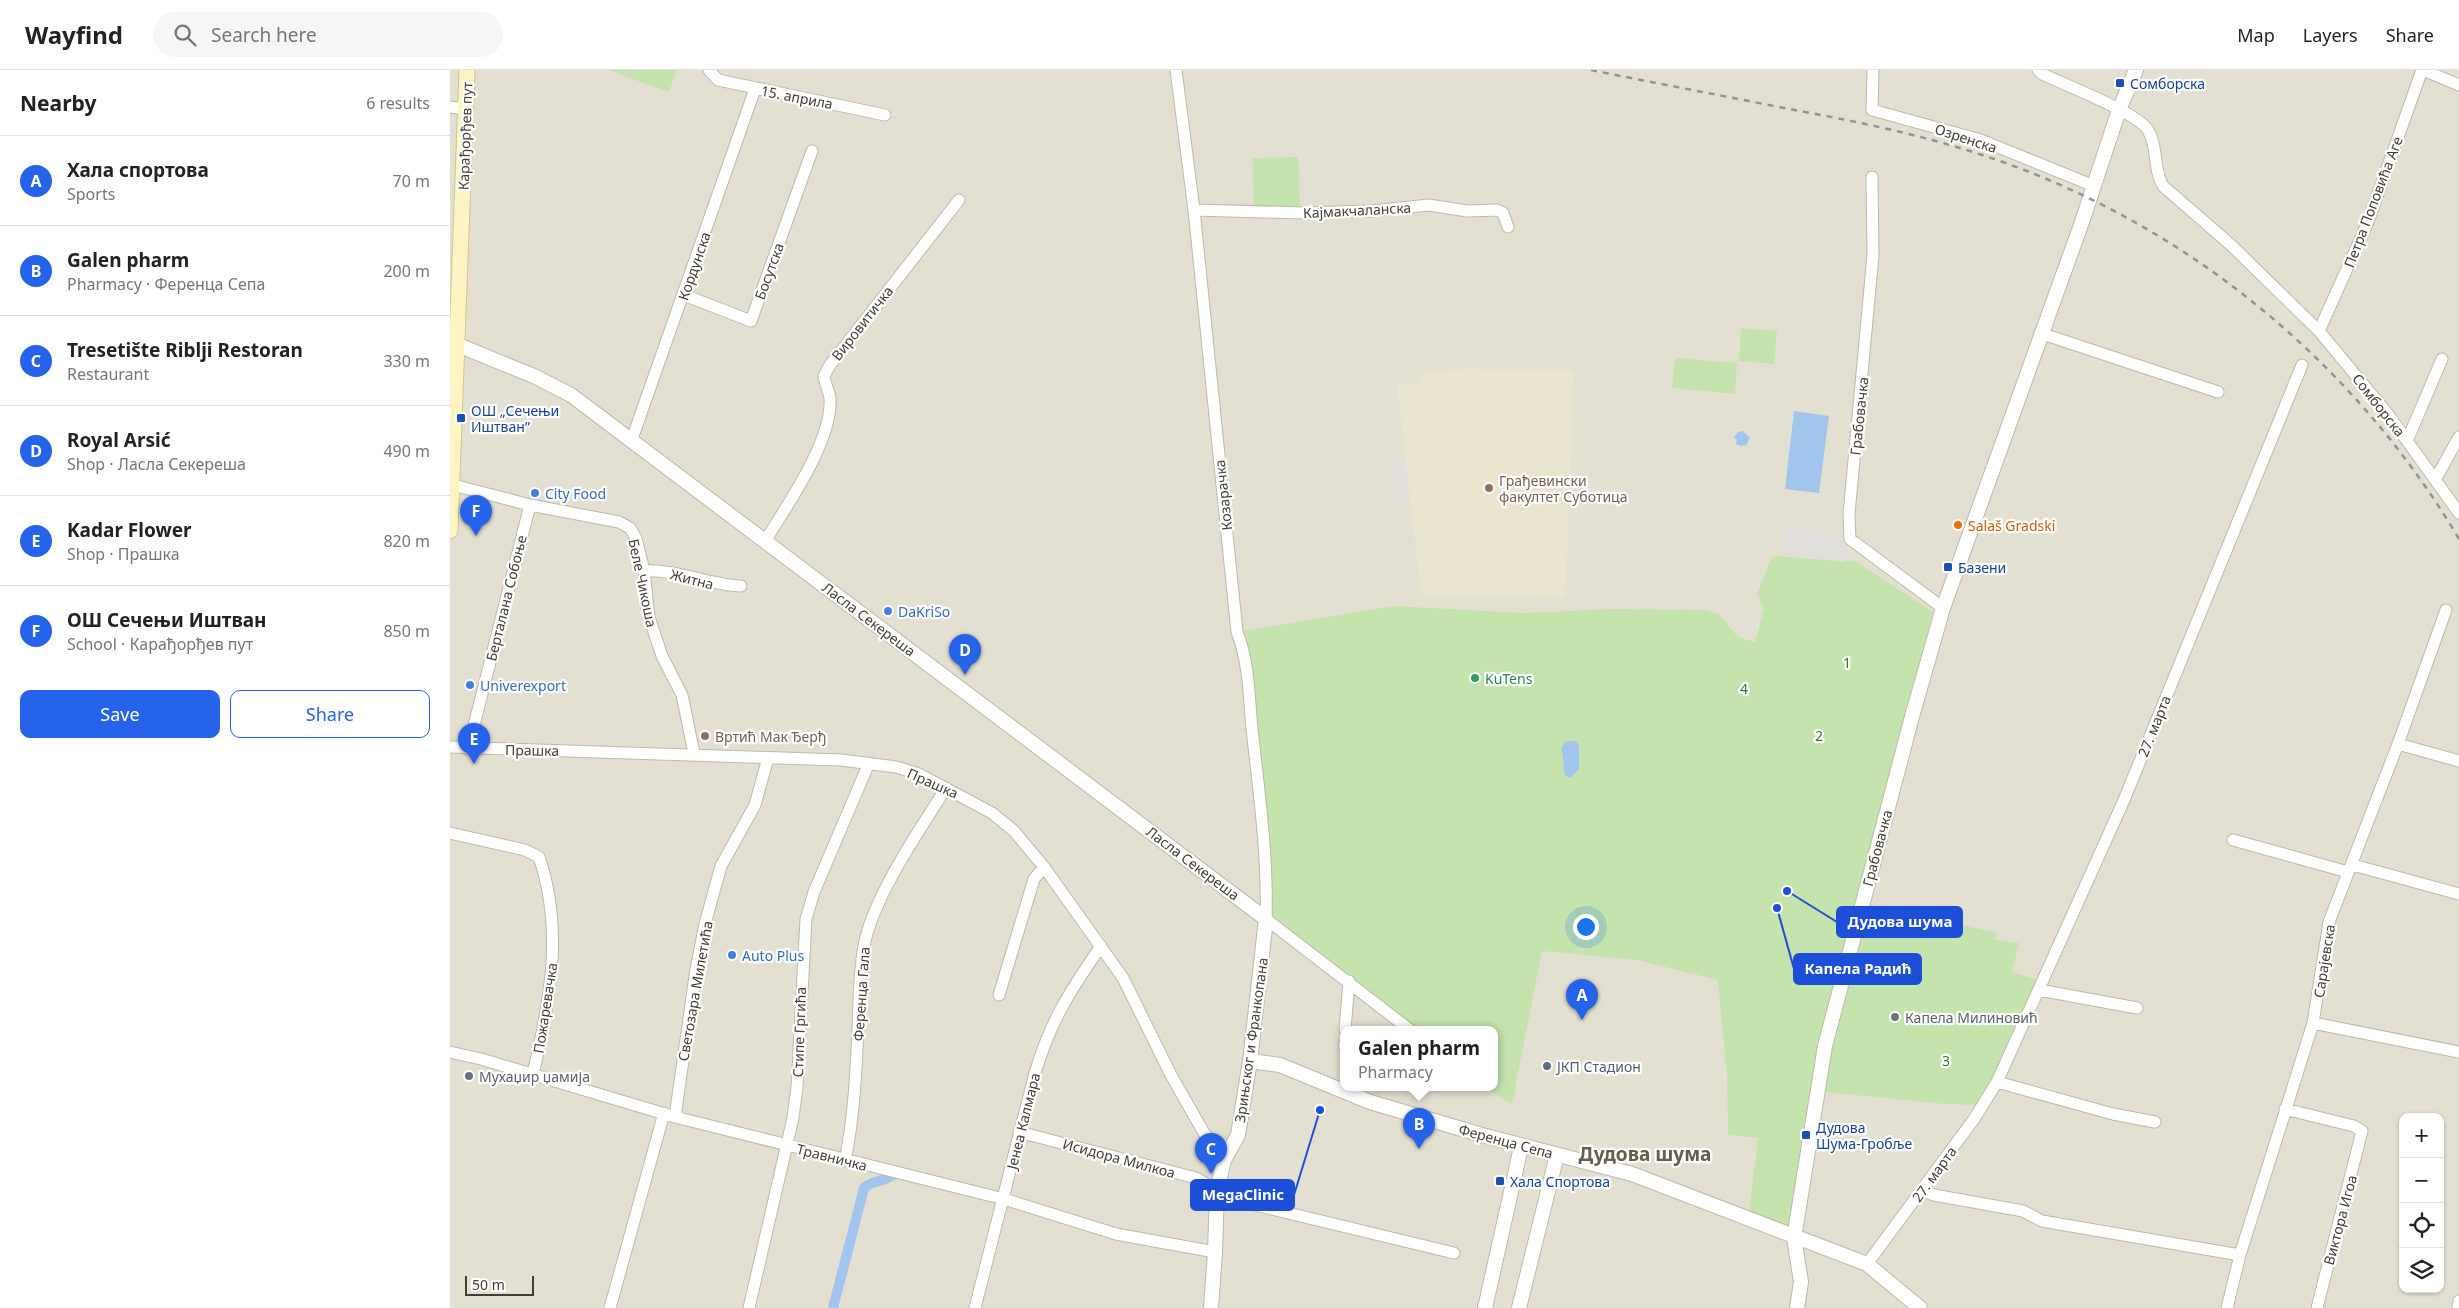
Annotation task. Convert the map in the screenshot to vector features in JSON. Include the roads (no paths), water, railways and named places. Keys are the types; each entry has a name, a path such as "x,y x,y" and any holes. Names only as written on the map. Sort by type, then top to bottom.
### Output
{"main road":[{"name":"Карађорђев пут","path":"450,531 453,485 454,345 466,109 466,70"}],"street":[{"name":"Козарачка","path":"1176,70 1194,210 1236,632 1244,658 1258,784 1267,887 1266,918"},
{"name":"Озренска","path":"1873,70 1872,110 1981,140 2094,186"},
{"name":"Сомборска","path":"2038,70 2042,74 2139,120 2148,130 2159,176 2167,190 2231,246 2319,331 2407,441 2459,513"},
{"name":"Грабовачка","path":"1794,1238 1825,1046 1943,608 2094,186 2119,110 2136,70"},
{"path":"2423,70 2459,85"},
{"name":"Петра Поповића Аге","path":"2319,331 2368,222 2423,70"},
{"name":"15. априла","path":"709,72 718,80 755,89 886,115"},
{"name":"Кордунска","path":"631,442 755,89"},
{"path":"450,107 466,109"},
{"name":"Босутска","path":"684,295 751,321 812,151"},
{"name":"Грабовачка","path":"1872,177 1873,255 1849,514 1850,539 1943,608"},
{"name":"Вировитичка","path":"765,541 796,492 824,432 830,397 824,376 830,365 959,200"},
{"name":"Кајмакчаланска","path":"1194,210 1304,213 1372,211 1429,206 1467,211 1497,210 1503,213 1508,227"},
{"path":"2040,333 2218,392"},
{"name":"Ласла Секереша","path":"454,345 528,373 571,395 1266,918"},
{"path":"2407,441 2442,359"},
{"name":"27. марта","path":"1867,1264 1974,1119 1997,1082 2124,800 2302,365"},
{"path":"2435,480 2459,437"},
{"name":"Беле Чикоша","path":"453,485 530,505 619,522 630,528 636,538 644,571 649,617 662,656 682,694 694,753"},
{"name":"Берталана Собоње","path":"468,749 530,505"},
{"name":"Житна","path":"644,571 655,570 681,574 721,586 741,586"},
{"name":"Сарајевска","path":"2227,1308 2240,1255 2313,1024 2329,922 2398,744 2446,610"},
{"path":"2398,744 2459,761"},
{"name":"Прашка","path":"450,747 468,749 694,753 841,760 896,767 919,774 946,788 992,813 1014,831 1044,867 1123,978 1171,1075 1204,1133 1224,1160"},
{"name":"Светозара Милетића","path":"675,1116 696,970 705,924 721,866 756,805 768,758"},
{"name":"Стипе Гргића","path":"749,1308 788,1146 797,1087 806,919 814,892 869,763"},
{"name":"Ференца Гала","path":"845,1161 857,1064 860,977 864,944 873,917 888,885 946,788"},
{"name":"Пожаревачка","path":"450,832 525,850 539,857 545,875 554,942 551,986 533,1074"},
{"path":"2233,840 2459,894"},
{"path":"999,995 1034,879 1044,867"},
{"path":"1266,918 1405,1026"},
{"name":"Зрињског и Франкопана","path":"1211,1308 1216,1252 1217,1190 1224,1160 1238,1135 1250,1060 1266,918"},
{"name":"Јенеа Калмара","path":"975,1308 1004,1200 1019,1132 1045,1040 1058,1010 1102,946"},
{"path":"1345,1026 1349,981"},
{"path":"2039,990 2137,1008"},
{"path":"2313,1024 2459,1052"},
{"name":"Травничка","path":"450,1052 533,1074 675,1116 845,1161 1004,1200 1116,1234 1216,1252"},
{"name":"Ференца Сепа","path":"1250,1060 1280,1066 1340,1090"},
{"path":"1997,1082 2113,1114 2155,1122"},
{"name":"Ференца Сепа","path":"1342,1091 1370,1102 1521,1147 1632,1174 1794,1238 1867,1264 1920,1308"},
{"name":"Виктора Игоа","path":"2285,1109 2354,1126 2362,1132 2317,1308"},
{"path":"610,1308 664,1113"},
{"name":"Исидора Милкоа","path":"1019,1132 1196,1178 1234,1200 1454,1253"},
{"path":"1484,1308 1521,1147"},
{"path":"1520,1308 1557,1155"},
{"path":"1922,1191 1934,1195 2023,1211 2042,1221 2240,1255"},
{"path":"1794,1238 1801,1271 1797,1308"},
{"path":"2458,1308 2459,1301"}],"water":[{"path":"1794,411 1829,416 1819,493 1785,489"},
{"path":"1743,431 1750,438 1746,445 1741,446 1736,444 1737,440 1734,437 1738,432"},
{"path":"1576,741 1579,746 1579,769 1571,778 1565,775 1561,749 1565,742"}],"waterway":[{"path":"833,1308 864,1188 895,1173"}],"railway":[{"path":"1591,70 1863,124 1968,150 2065,187 2133,221 2199,262 2260,308 2317,359 2370,415 2417,475 2459,539"}],"place":[{"name":"Сомборска","path":"2120,83"},
{"name":"ОШ „Сечењи Иштван”","path":"461,418"},
{"name":"Грађевински факултет Суботица","path":"1489,488"},
{"name":"City Food","path":"535,493"},
{"name":"Salaš Gradski","path":"1958,525"},
{"name":"ОШ Сечењи Иштван","path":"476,536"},
{"name":"Базени","path":"1948,567"},
{"name":"DaKriSo","path":"888,611"},
{"name":"Royal Arsić","path":"965,675"},
{"name":"KuTens","path":"1475,678"},
{"name":"Univerexport","path":"470,685"},
{"name":"Вртић Мак Ђерђ","path":"705,736"},
{"name":"Kadar Flower","path":"474,764"},
{"name":"Дудова шума","path":"1787,891"},
{"name":"Капела Радић","path":"1777,908"},
{"name":"Auto Plus","path":"732,955"},
{"name":"Капела Милиновић","path":"1895,1017"},
{"name":"Хала спортова","path":"1582,1020"},
{"name":"ЈКП Стадион","path":"1547,1066"},
{"name":"Мухаџир џамија","path":"469,1076"},
{"name":"MegaClinic","path":"1320,1110"},
{"name":"Дудова Шума-Гробље","path":"1806,1135"},
{"name":"Galen pharm","path":"1419,1149"},
{"name":"Tresetište Riblji Restoran","path":"1211,1174"},
{"name":"Хала Спортова","path":"1500,1181"}],"district":[{"name":"Дудова шума","path":"1645,1154"}],"park label":[{"name":"1","path":"1847,662"},
{"name":"4","path":"1744,688"},
{"name":"2","path":"1819,735"},
{"name":"3","path":"1946,1060"}]}
